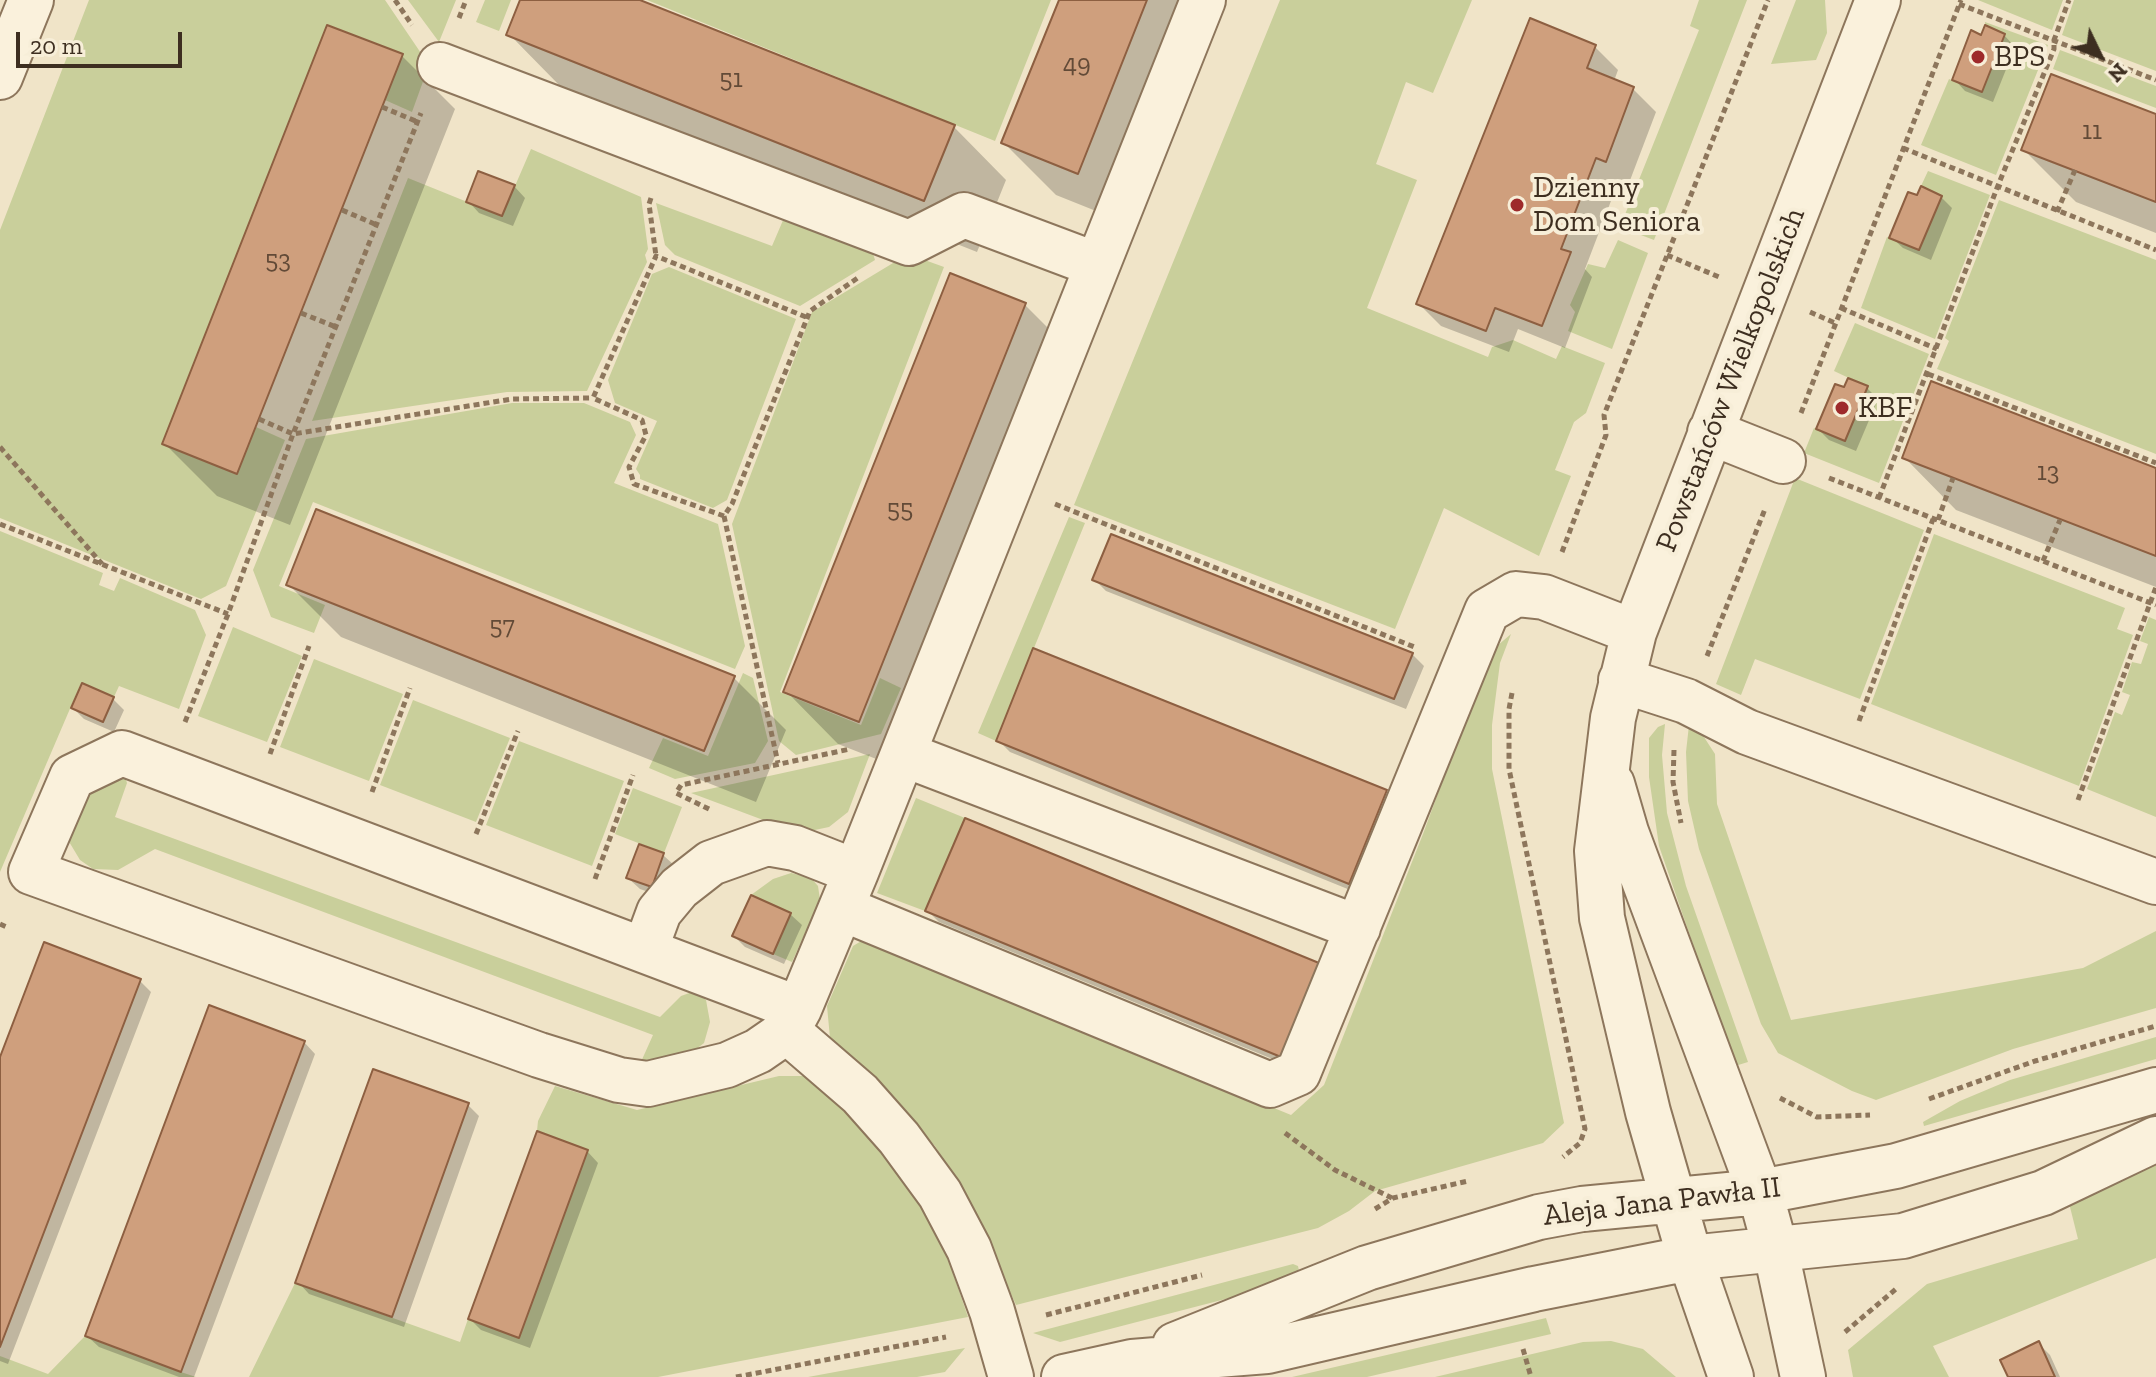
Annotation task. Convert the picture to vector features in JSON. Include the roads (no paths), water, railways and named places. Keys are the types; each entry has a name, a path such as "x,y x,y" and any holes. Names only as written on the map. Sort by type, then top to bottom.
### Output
{"street":[{"path":"0,77 31,0"},
{"path":"1011,1377 992,1311 969,1249 940,1194 899,1138 793,1020 645,950 122,753 72,777 31,872 539,1055 619,1080 648,1084 727,1065 758,1051 793,1020 848,890 1203,0"},
{"name":"Powstańców Wielkopolskich","path":"1731,1377 1690,1258 1642,1088 1602,918 1597,851 1621,680 1634,632 1878,0"},
{"path":"440,65 909,243 964,215 1097,265"},
{"path":"1710,432 1783,461"},
{"path":"645,950 659,912 679,888 711,863 767,843 795,848 848,890 1270,1085 1298,1073 1487,611 1516,594 1544,597 1634,632"},
{"path":"1621,680 1686,701 1747,732 2156,882"},
{"path":"906,745 1358,928"},
{"name":"Powstańców Wielkopolskich","path":"1607,766 1626,832 1760,1192 1803,1377"},
{"name":"Aleja Jana Pawła II","path":"1132,1362 1367,1268 1525,1221 1582,1209 1760,1192 1896,1166 2156,1090"},
{"name":"Aleja Jana Pawła II","path":"1064,1377 1132,1362 1267,1351 1534,1289 1690,1258 1915,1233 2043,1193 2156,1139"}],"place":[{"name":"BPS","path":"1978,57"},
{"name":"Dzienny Dom Seniora","path":"1517,205"},
{"name":"KBF","path":"1842,408"}]}
